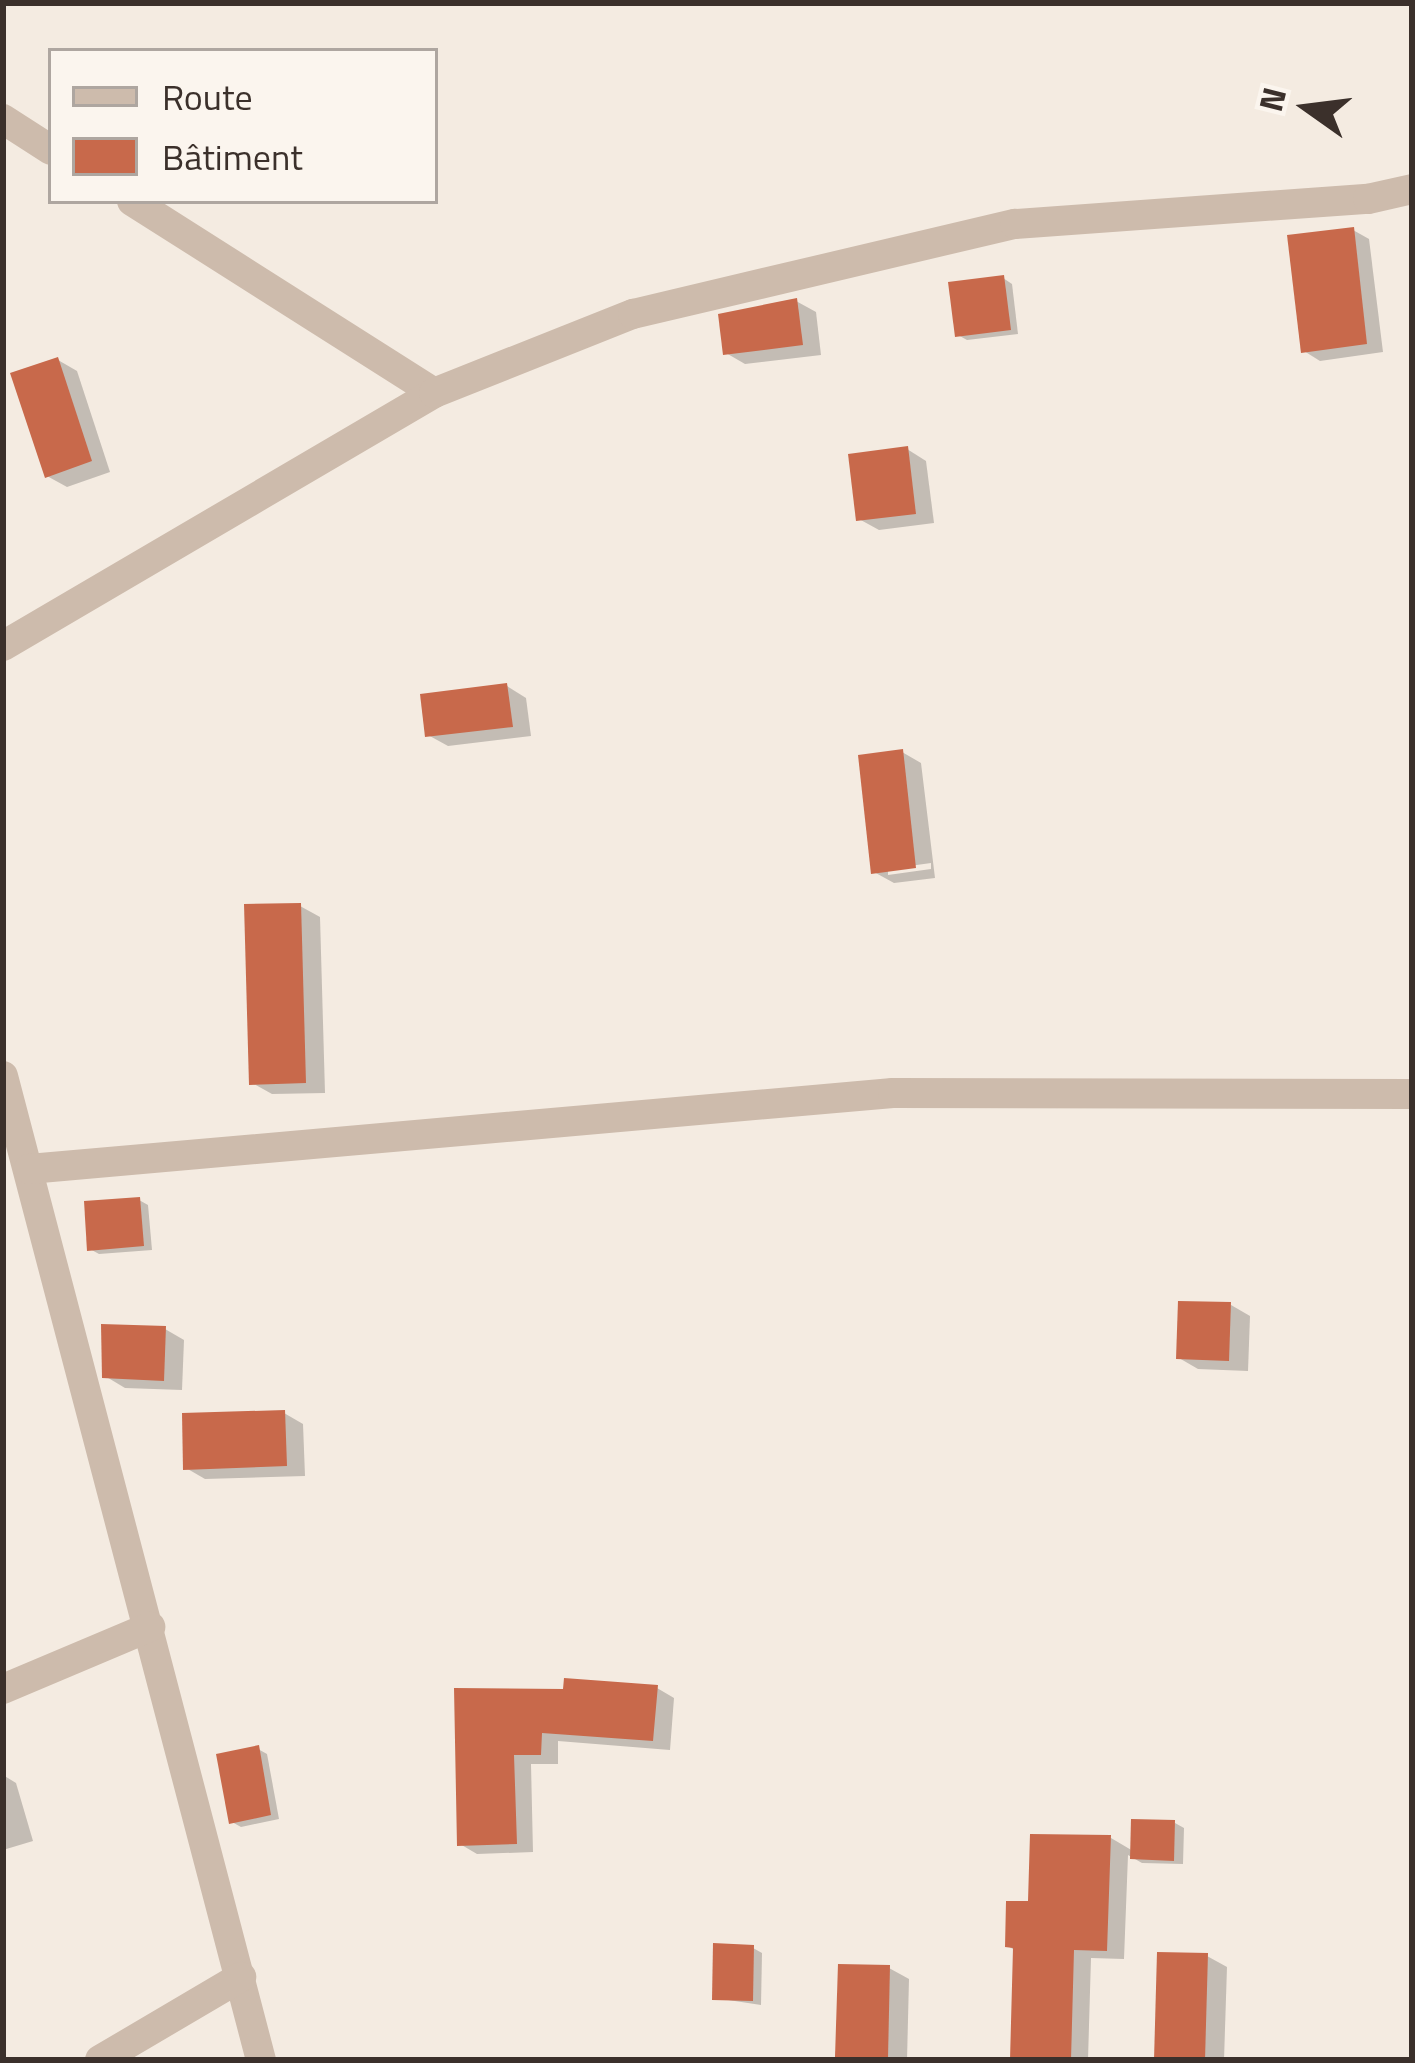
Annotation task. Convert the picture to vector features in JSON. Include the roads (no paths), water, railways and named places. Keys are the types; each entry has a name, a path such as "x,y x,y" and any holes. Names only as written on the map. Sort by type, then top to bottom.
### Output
{"street":[{"path":"3,119 48,148"},
{"path":"3,646 434,393 633,314 1016,224 1367,199 1412,189"},
{"path":"137,204 434,393"},
{"path":"3,1076 261,2060"},
{"path":"29,1169 893,1093 1412,1094"},
{"path":"3,1689 150,1628"},
{"path":"100,2060 241,1977"}]}
